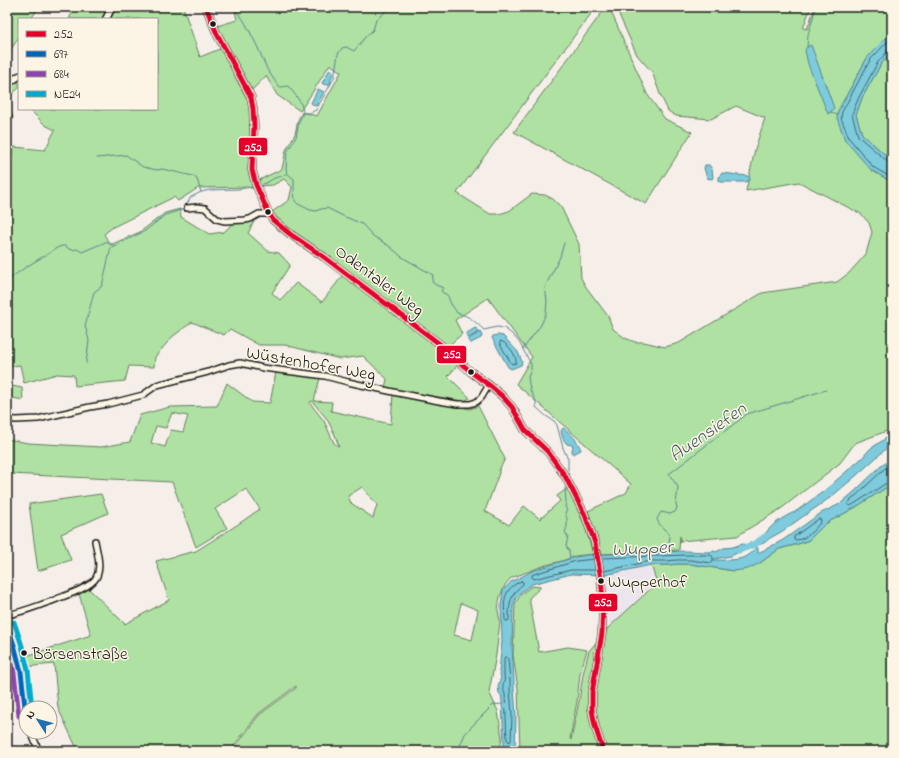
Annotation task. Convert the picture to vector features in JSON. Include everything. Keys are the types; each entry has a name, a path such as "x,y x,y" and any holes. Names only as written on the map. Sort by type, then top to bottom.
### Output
{"main road":[{"path":"106,18 112,7"},
{"name":"Odentaler Weg","path":"206,7 217,34 251,97 254,126 252,170 256,185 273,220 441,345 470,372 489,385 507,401 525,430 548,452 562,470 585,515 596,549 601,579 603,600 602,633 592,692 592,710 595,726 603,751"},
{"path":"7,84 18,77"}],"street":[{"path":"186,208 206,208 218,219 225,221 245,220 259,214 269,214"},
{"name":"Wüstenhofer Weg","path":"7,419 38,419 108,404 143,395 157,385 240,363 263,368 325,376 398,393 457,404 470,404 476,402 481,398 489,385"},
{"path":"7,615 30,609 77,591 93,581 98,572 99,560 95,541"},
{"path":"7,624 21,672 24,700"},
{"path":"34,740 39,751"}],"shaded area":[{"path":"651,565 657,583 608,628 605,575"}],"green space":[{"path":"7,7 39,7 32,18 18,18 18,39 7,54"},
{"path":"75,7 183,7 200,57 222,48 250,104 251,122 249,172 255,189 247,187 198,188 178,201 174,197 113,227 104,234 110,245 140,232 165,213 180,209 181,217 209,234 224,232 236,220 256,218 248,233 268,251 279,253 290,265 272,293 280,300 296,283 322,302 343,275 443,351 458,365 448,376 470,398 463,401 385,388 387,379 363,356 340,359 285,345 259,345 230,329 224,335 192,322 172,337 155,357 154,367 129,366 125,381 75,386 74,375 57,374 24,383 20,365 7,367 7,170 14,147 45,150 55,130 45,125 30,110 158,110 158,18 70,18"},
{"path":"234,7 596,7 457,193 490,214 499,214 509,211 532,194 545,195 553,199 561,207 579,244 581,278 608,316 613,329 625,338 635,342 644,342 665,347 679,343 762,293 837,282 849,273 866,254 872,232 869,223 861,214 799,182 746,191 755,149 765,118 736,106 711,119 676,116 668,111 652,72 637,55 617,7 811,7 803,28 807,29 815,7 892,7 892,31 867,58 838,111 871,170 892,182 892,429 855,443 840,463 782,508 737,536 680,541 680,536 679,550 602,554 588,511 626,493 631,484 516,384 532,357 488,298 455,320 462,334 448,346 278,220 272,212 289,200 292,187 284,179 273,185 259,186 257,181 282,169 286,150 295,134 298,120 302,112 317,116 341,72 330,64 300,111 277,95 266,76 252,90 217,26 237,20"},
{"path":"606,7 609,7 647,94 665,119 692,132 646,204 514,132"},
{"path":"892,52 892,161 862,134 856,115 862,98 881,64"},
{"path":"18,80 18,89 7,98 7,86"},
{"path":"7,100 13,118 7,122"},
{"path":"276,372 293,373 320,378 314,401 332,402 331,411 391,424 393,393 470,409 478,406 505,459 499,470 485,511 509,525 524,506 540,519 560,501 557,496 568,488 585,526 593,554 575,556 546,565 511,578 505,585 500,596 498,610 500,622 489,692 498,711 502,738 500,751 232,751 259,715 296,688 296,686 258,714 230,751 78,751 58,708 54,664 24,667 23,657 91,635 79,594 88,588 125,624 169,600 156,561 196,551 260,509 246,489 215,509 227,528 196,547 172,482 10,474 7,471 7,439 28,443 101,447 130,442 140,415 170,407 217,406 227,383 252,402 270,403","holes":["311,401 327,419 339,447 334,443 324,421 310,403","172,413 188,416 183,432 171,430 165,447 151,443 156,426 166,428","362,487 377,505 373,518 351,503 348,496","461,603 478,610 472,640 454,635"]},
{"path":"7,385 22,388 23,400 8,397 7,403"},
{"path":"892,485 892,751 520,751 518,689 513,655 515,604 521,594 532,586 541,587 529,598 539,652 568,647 587,650 580,674 571,740 583,674 589,651 608,628 657,583 651,565 690,564 734,571 760,563 779,549 809,540 825,524"},
{"path":"101,494 108,513 61,534 71,560 38,571 29,504"}],"water":[{"path":"892,31 892,52 881,64 862,98 856,115 862,134 892,161 892,182 871,170 845,140 837,118 838,111 867,58"},
{"path":"811,45 834,108 828,114 808,64 805,50"},
{"path":"330,69 333,72 330,84 323,84 322,83"},
{"path":"318,89 324,92 315,106 311,103"},
{"path":"705,165 709,165 712,169 713,178 707,178 704,168"},
{"path":"722,173 748,176 750,180 745,182 721,182 719,181 719,177"},
{"path":"475,328 479,332 467,338 467,333"},
{"path":"480,332 482,336 481,338 471,343 468,341 469,339"},
{"path":"493,336 503,336 518,352 522,362 521,365 511,369 508,367 492,338"},
{"path":"563,428 574,438 581,450 573,454 573,446 567,444 563,439 561,431"},
{"path":"892,434 892,445 831,497 781,532 764,543 758,545 757,541 764,537 772,526 795,512 824,491 862,458 870,449"},
{"path":"892,459 892,485 825,524 809,540 779,549 760,563 748,569 734,571 690,564 651,565 605,575 571,574 532,584 521,592 516,598 513,606 512,646 516,715 515,751 503,751 502,701 498,686 501,677 499,672 502,641 501,606 503,590 512,581 532,571 575,557 588,555 686,551 716,552 724,548 743,544 746,545 747,548 731,556 714,560 732,560 743,558 753,552 756,547 758,548 758,553 783,540 821,513 840,504 881,466"}],"waterway":[{"path":"236,7 236,11 243,19 249,30 267,69 279,87 288,86 299,101 303,111"},
{"path":"388,7 387,10 376,20 373,30 354,51 346,47 342,48 338,54 334,78 316,110 310,113 303,113 299,122 296,137 287,152 286,169 287,173 294,179 295,201 310,210 316,211 327,208 362,224 373,236 389,246 402,257 433,275 432,282 443,288 441,291 448,296 457,313 469,317 484,330 497,327 504,328 512,334 519,342 531,364 531,370 528,377 530,390 536,401 536,407 557,425 563,448 568,459 568,470"},
{"path":"807,47 808,35 816,7"},
{"path":"831,112 837,115"},
{"path":"97,158 126,155 143,167 157,170 162,169 193,176 197,179 201,192"},
{"path":"263,184 287,173"},
{"path":"7,281 56,248 66,246 71,250 77,249 82,252 108,241 114,246 145,231 165,215 184,209 191,197 201,192 252,187"},
{"path":"523,349 541,325 546,313 547,301 545,287 560,257 564,243"},
{"path":"86,363 89,341 85,326 94,292 102,286 111,247 114,246"},
{"name":"Auensiefen","path":"669,543 669,534 660,525 657,519 661,512 670,514 675,512 677,508 678,487 669,474 747,414 826,390"},
{"path":"565,488 565,507 567,510 565,513 567,518 567,527 565,532 568,537 566,546 569,551 570,558"},
{"path":"739,550 755,544 765,537"},
{"path":"459,751 465,734 472,726 493,705 502,704"}],"transit line":[{"name":"252","path":"206,7 217,34 251,97 254,126 252,170 256,185 273,220 441,345 471,372 502,396 512,407 525,430 548,452 565,476 585,515 595,543 601,579 603,600 602,633 592,693 592,710 595,726 603,751"},
{"name":"NE24","path":"14,622 28,670 31,700"},
{"name":"697","path":"7,624 21,672 24,700"},
{"name":"684","path":"7,646 14,673 18,707"}],"place":[{"name":"Wupperhof","path":"601,581"},
{"name":"Börsenstraße","path":"24,653"}],"water label":[{"name":"Wupper","path":"642,547"}]}
